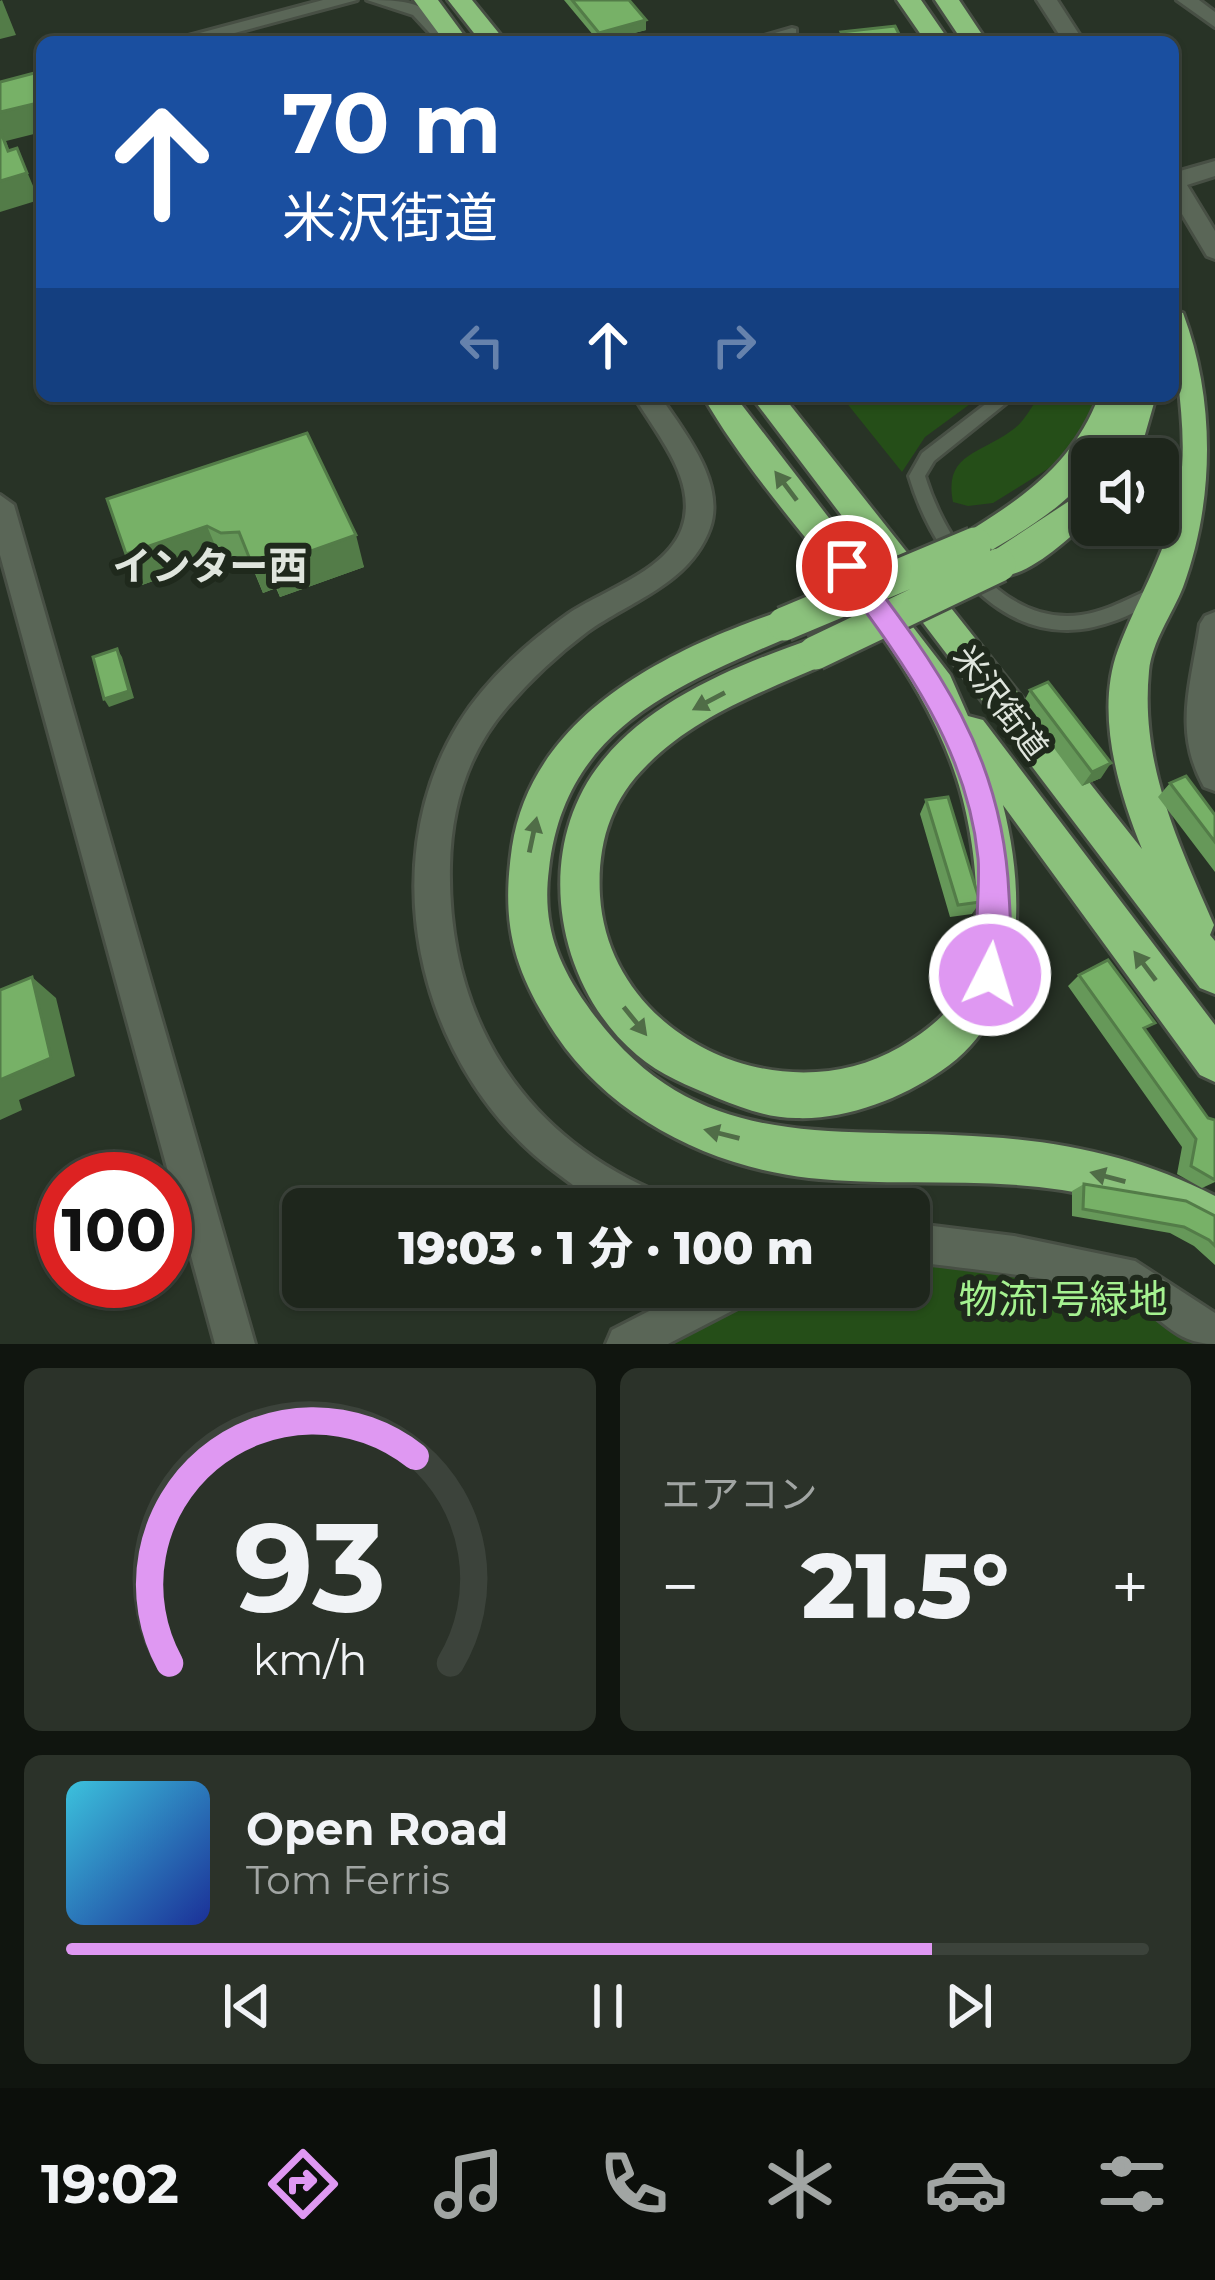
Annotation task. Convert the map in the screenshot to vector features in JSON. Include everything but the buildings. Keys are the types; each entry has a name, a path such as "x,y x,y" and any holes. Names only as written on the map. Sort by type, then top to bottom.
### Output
{"highway":[{"path":"426,0 449,36"},
{"path":"460,0 489,36"},
{"path":"909,0 934,36"},
{"path":"922,0 936,36"},
{"path":"947,0 972,36"},
{"path":"966,0 975,36"},
{"path":"1179,334 1204,394 1208,464 1190,530 1132,662 1128,747 1151,832 1214,973"},
{"name":"米沢街道","path":"723,402 1215,1060"},
{"name":"米沢街道","path":"771,402 1214,973"},
{"path":"924,669 970,760 993,855 995,929 990,975 970,1016 929,1055 879,1083 823,1094 779,1095 687,1062 647,1036 610,989 590,947 577,897 579,849 596,805 616,773 656,733 725,692 815,653 987,554 1080,466 1100,436 1112,402"},
{"path":"1128,438 1139,402"},
{"path":"1071,516 1044,539 784,624 644,689 597,722 567,757 540,801 528,853 526,923 546,981 582,1040 634,1091 697,1127 805,1155 974,1157 1098,1173 1174,1196 1215,1221"}],"street":[{"path":"200,36 347,0"},
{"path":"376,0 420,11 447,36"},
{"path":"1047,0 1070,36"},
{"path":"1186,0 1215,21"},
{"path":"1179,179 1215,168"},
{"path":"1179,190 1215,251"},
{"path":"613,1188 563,1159 528,1130 494,1090 452,1016 434,946 431,886 437,819 454,762 482,715 525,666 567,632 679,558 698,525 699,488 650,402"},
{"path":"0,505 14,606 235,1344"},
{"path":"1215,624 1201,723 1202,754 1215,777"},
{"path":"930,1245 1136,1281 1215,1337"},
{"path":"626,1344 695,1308"}],"lane":[{"path":"775,36 792,32"},
{"path":"999,402 928,457 917,476 922,501 938,532 992,592 1051,622 1086,622 1164,590"}],"green space":[{"path":"846,402 973,402 925,437 902,472"},
{"path":"1035,402 1101,402 1080,438 1071,438 1070,455 993,503 968,506 953,502 951,486 960,463 1015,428"},
{"name":"物流1号緑地","path":"1072,1252 1215,1323 1215,1344 665,1344 738,1308 930,1308 930,1266"}],"district":[{"name":"インター西","path":"210,566"}],"route":[{"path":"847,566 924,669 970,760 993,855 995,929 990,975"}]}
